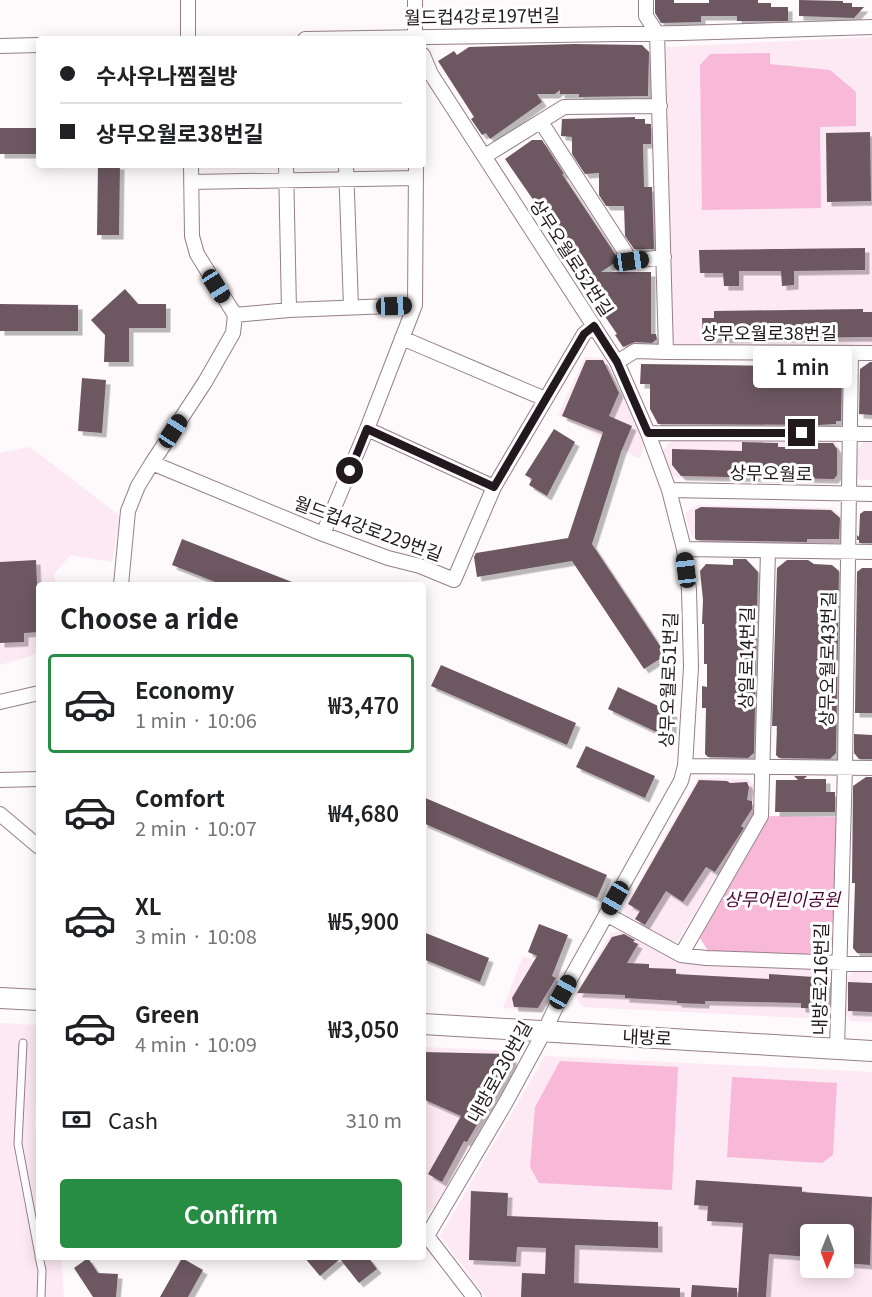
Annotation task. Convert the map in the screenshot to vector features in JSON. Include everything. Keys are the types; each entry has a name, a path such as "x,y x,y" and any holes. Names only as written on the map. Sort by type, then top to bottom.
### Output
{"street":[{"path":"188,0 188,36"},
{"path":"415,0 416,36"},
{"path":"646,0 646,16 657,33 666,352"},
{"name":"월드컵4강로197번길","path":"426,38 872,27"},
{"path":"0,46 36,45"},
{"name":"상무오월로52번길","path":"426,63 430,74 617,362 648,433 669,490"},
{"path":"485,156 564,107 660,106"},
{"path":"541,122 631,261 664,257"},
{"path":"122,582 128,511 138,486 205,382 233,333 234,315 197,254 192,236 190,168"},
{"path":"286,168 290,310"},
{"path":"191,182 286,180 346,172 416,171 415,305 323,534"},
{"path":"346,172 351,307"},
{"path":"234,315 290,310 415,305"},
{"name":"월드컵4강로229번길","path":"152,464 323,534 388,558 420,566 454,580 494,487 584,334 594,326"},
{"path":"402,338 545,399"},
{"name":"상무오월로38번길","path":"617,362 635,351 872,353"},
{"name":"상무오월로43번길","path":"845,767 851,353"},
{"path":"367,429 494,487"},
{"path":"648,433 872,434"},
{"name":"상무오월로","path":"669,490 872,494"},
{"name":"상무오월로51번길","path":"669,490 684,549 689,590 691,667 685,766"},
{"path":"684,549 872,552"},
{"name":"상일로14번길","path":"681,955 761,816 768,551"},
{"path":"0,702 36,694"},
{"path":"685,766 872,768"},
{"name":"내방로230번길","path":"426,1233 501,1110 563,992 681,781 685,766"},
{"name":"내방로216번길","path":"837,1049 845,767"},
{"path":"0,780 36,779"},
{"path":"0,813 36,844"},
{"path":"606,914 681,955 706,958 872,964"},
{"path":"0,998 36,1000"},
{"name":"내방로","path":"426,1024 872,1051"},
{"path":"426,1236 474,1297"}],"lane":[{"path":"23,1043 18,1144 36,1240"},
{"path":"40,1260 42,1270 40,1297"}],"shaded area":[{"path":"872,37 872,347 679,348 673,341 666,47"},
{"path":"585,357 604,358 645,441 640,459 558,415"},
{"path":"672,440 835,442 840,448 839,476 834,481 679,478 671,474 665,461 663,450"},
{"path":"864,441 872,441 872,480 860,480 855,475 856,450"},
{"path":"30,447 120,516 112,562 71,555 54,574 55,582 36,582 36,652 0,665 0,453"},
{"path":"696,505 832,508 841,516 840,542 835,546 698,543 692,536 686,518 686,512"},
{"path":"698,778 748,779 756,788 755,813 678,941 673,942 626,916 624,908"},
{"path":"621,931 681,963 824,968 831,978 830,1014 823,1019 582,1007 575,995 611,933"},
{"path":"523,956 562,971 541,1011 503,1008"},
{"path":"853,972 872,972 872,1022 851,1021 846,1014 846,979"},
{"path":"0,1023 36,1025 36,1260 61,1260 64,1297 0,1297"},
{"path":"426,1047 510,1051 515,1055 517,1062 434,1208 426,1214"},
{"path":"545,1056 872,1072 872,1297 486,1297 440,1236"}],"green space":[{"path":"770,53 770,64 830,70 856,92 856,126 820,127 821,208 702,210 700,65 710,54"},
{"name":"상무어린이공원","path":"770,816 836,817 832,947 825,955 708,951 700,938"},
{"path":"560,1061 678,1067 672,1190 539,1183 530,1167 535,1107"},
{"path":"732,1077 837,1083 833,1155 822,1163 727,1157"}],"building":[{"path":"655,0 674,0 674,3 709,3 709,0 758,0 758,3 771,3 771,7 788,7 788,21 737,21 737,16 701,16 701,22 661,23 655,13"},
{"path":"799,0 843,1 843,3 852,3 852,7 864,7 854,18 799,16"},
{"path":"642,45 649,52 648,96 579,97 579,94 560,94 560,90 555,94 537,94 542,102 490,139 486,133 482,135 471,119 474,117 438,61 454,51 457,55 469,47"},
{"path":"635,117 635,119 645,119 645,124 651,124 651,144 643,144 644,187 652,187 654,249 634,249 625,236 624,206 606,206 599,195 599,173 585,174 572,154 572,137 561,136 562,119"},
{"path":"0,128 36,128 36,154 0,154"},
{"path":"870,132 871,201 827,202 826,133"},
{"path":"532,140 542,140 619,260 601,272 651,272 651,334 656,334 657,339 652,343 635,342 623,347 615,335 617,334 583,284 581,286 554,243 557,241 540,216 543,214 505,159"},
{"path":"98,168 120,168 119,235 97,235"},
{"path":"865,248 865,270 794,271 794,285 782,286 781,271 739,271 739,286 724,286 723,273 700,273 699,250"},
{"path":"125,289 138,304 166,304 166,328 129,328 129,362 104,362 105,335 91,320"},
{"path":"0,304 78,305 78,331 0,331"},
{"path":"863,309 863,312 872,312 872,337 703,339 702,318 714,318 714,311"},
{"path":"586,360 603,360 619,393 609,416 632,426 621,452 592,544 666,655 644,669 572,561 477,577 474,557 476,553 568,538 603,432 562,416"},
{"path":"872,362 872,415 859,414 860,369"},
{"path":"641,364 787,366 787,364 833,364 842,372 841,421 836,421 836,424 819,425 658,424 650,409 650,384 640,384"},
{"path":"82,378 106,380 102,433 78,431"},
{"path":"554,429 575,442 547,496 529,485 532,479 525,475"},
{"path":"742,442 778,443 778,447 810,447 810,443 833,443 837,449 837,475 834,479 681,476 672,465 672,449 742,451"},
{"path":"701,507 831,510 840,518 839,539 807,539 807,542 696,540 695,510"},
{"path":"864,511 872,511 872,543 859,543 857,540 860,514"},
{"path":"182,539 292,582 215,582 172,565"},
{"path":"733,559 746,559 758,572 754,753 748,758 708,757 705,754 706,708 702,708 702,686 707,687 707,664 704,664 700,571 706,564 733,565"},
{"path":"36,560 36,632 24,633 24,642 0,643 0,562"},
{"path":"787,560 808,560 814,564 832,565 839,571 836,753 830,759 779,758 776,755 777,726 772,726 777,568"},
{"path":"862,568 872,568 872,713 855,713 857,572"},
{"path":"441,665 576,723 567,745 431,686"},
{"path":"618,687 673,713 671,739 608,709"},
{"path":"854,734 872,735 872,759 859,759 854,753"},
{"path":"586,746 655,776 645,798 576,767"},
{"path":"794,776 807,776 804,779 826,779 826,792 835,792 835,812 775,812 776,780 798,780"},
{"path":"866,777 872,777 872,953 857,953 853,948 855,883 852,883 853,786"},
{"path":"699,780 747,782 749,787 747,800 752,801 752,809 741,826 744,828 715,872 706,867 683,902 666,891 645,925 635,919 640,911 628,904"},
{"path":"426,798 607,875 597,898 426,824"},
{"path":"539,924 568,935 552,976 556,978 538,1008 514,1007 512,998 537,956 528,952"},
{"path":"426,933 489,958 480,982 426,960"},
{"path":"624,934 638,944 627,963 649,964 649,968 676,969 676,974 769,979 769,974 829,978 829,1009 801,1008 801,1003 705,1001 705,1004 677,1003 677,1001 625,998 625,995 577,993 612,937"},
{"path":"848,982 872,983 872,1012 848,1011"},
{"path":"426,1052 509,1054 512,1064 467,1142 464,1141 442,1182 428,1174 461,1116 426,1100"},
{"path":"696,1180 802,1187 802,1192 872,1197 870,1265 854,1264 854,1224 800,1224 800,1256 769,1254 766,1297 738,1297 743,1223 707,1221 708,1206 694,1205"},
{"path":"471,1191 508,1193 507,1216 658,1222 658,1248 575,1245 574,1283 680,1288 680,1297 521,1297 522,1273 545,1274 546,1248 517,1247 516,1262 469,1260"},
{"path":"85,1260 89,1260 98,1273 118,1274 116,1297 93,1297 74,1268"},
{"path":"181,1260 186,1260 203,1270 188,1297 160,1297"},
{"path":"307,1260 339,1260 320,1276"},
{"path":"341,1260 370,1260 377,1269 359,1283"},
{"path":"692,1285 737,1288 737,1297 691,1297"}],"route":[{"path":"350,471 367,429 494,487 584,334 594,326 617,362 648,433 802,433"}]}
